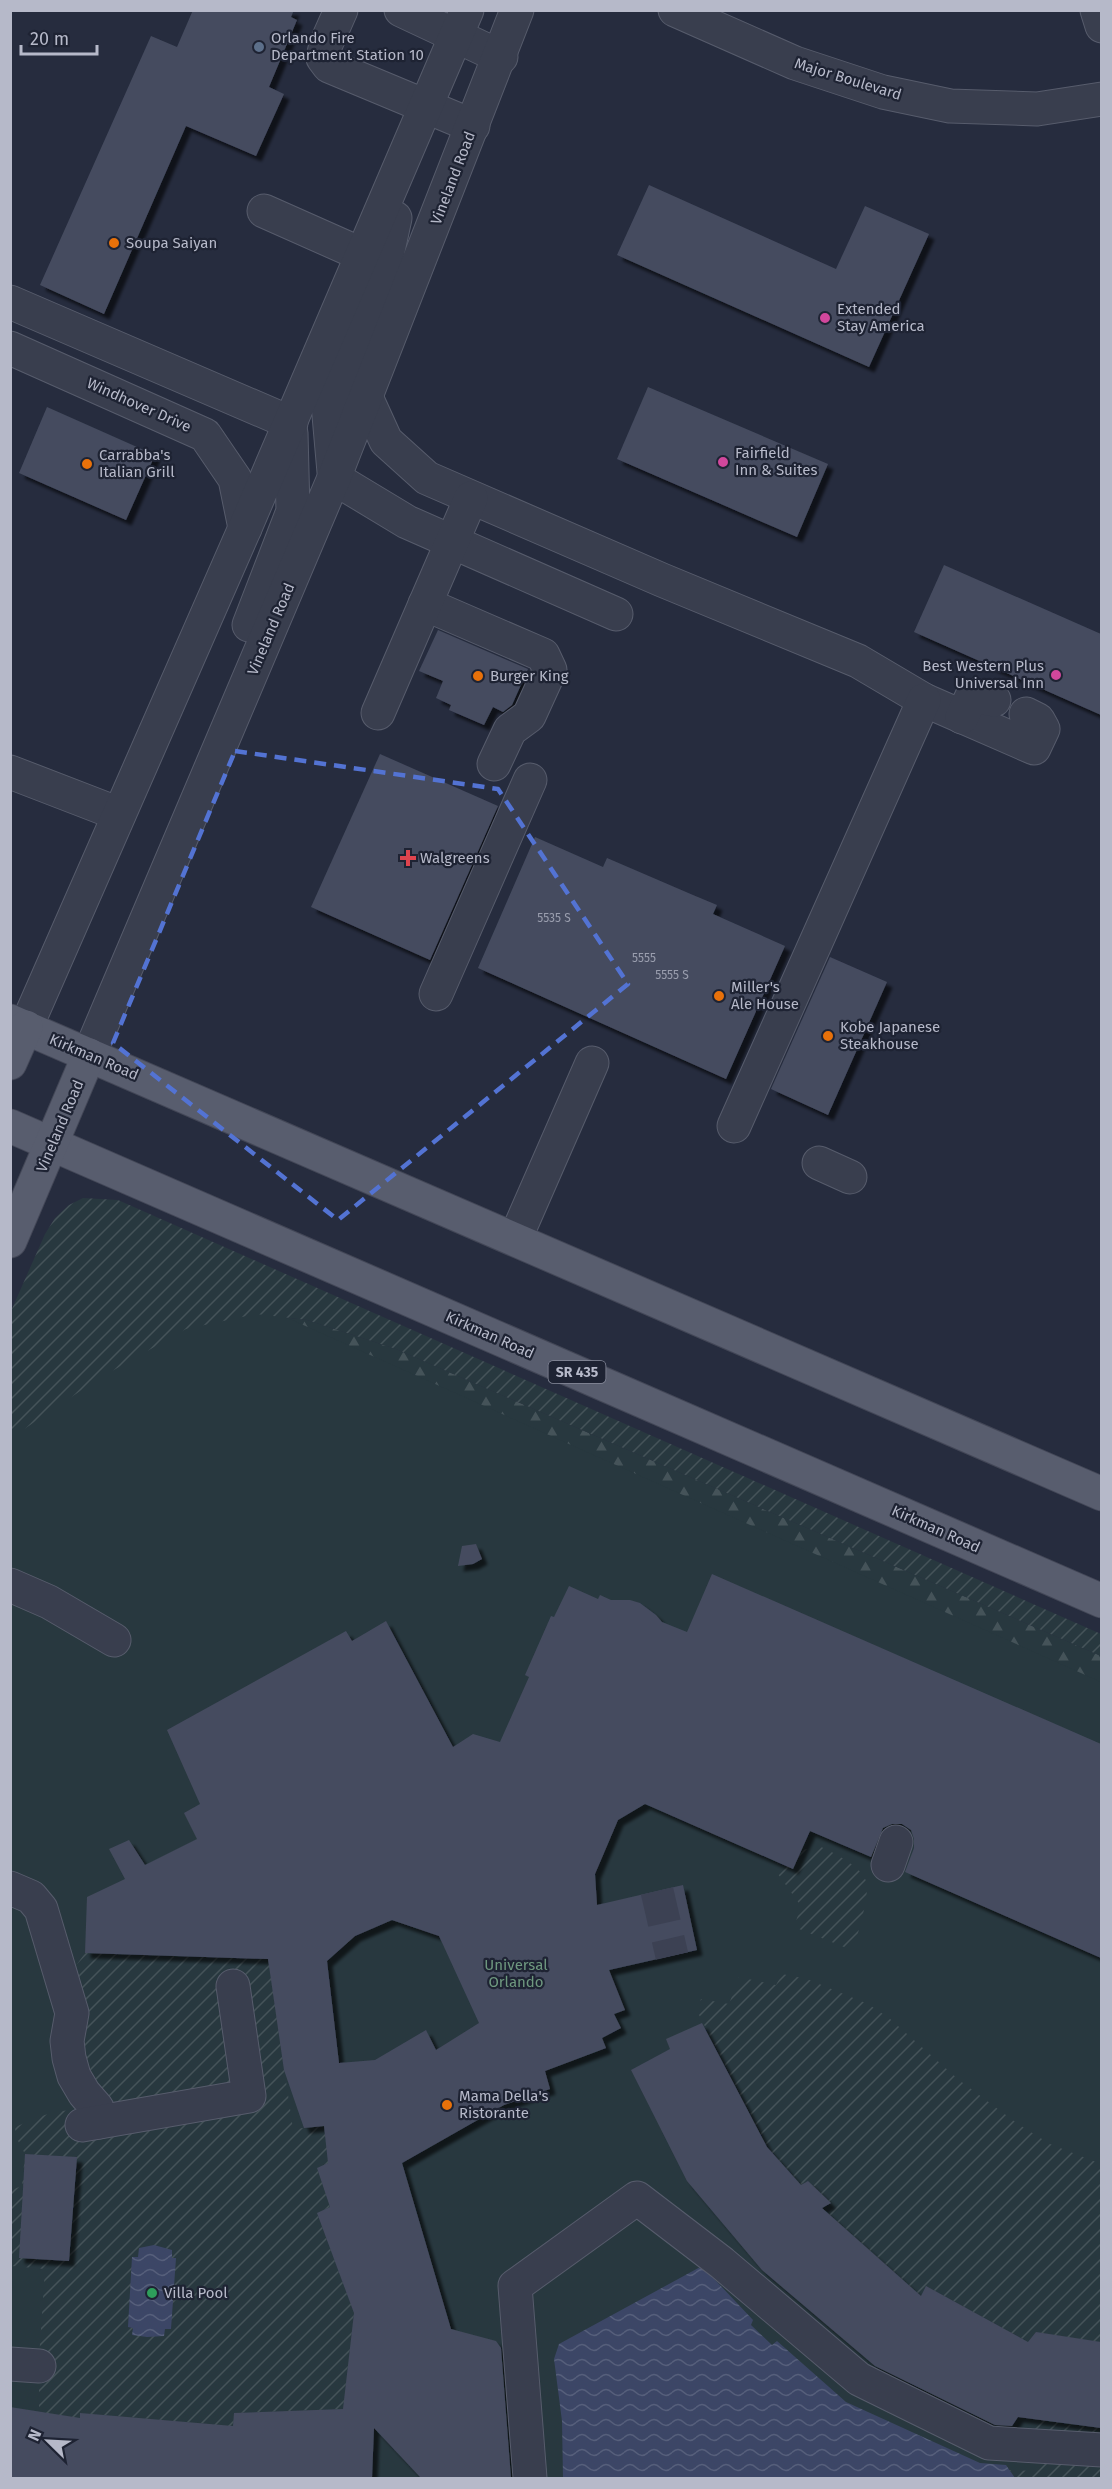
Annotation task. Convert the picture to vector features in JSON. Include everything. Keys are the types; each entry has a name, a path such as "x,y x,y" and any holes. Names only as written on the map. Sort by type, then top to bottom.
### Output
{"main road":[{"name":"Kirkman Road","path":"18,1024 1101,1494"},
{"path":"10,1063 18,1024"},
{"name":"Vineland Road","path":"10,1241 89,1055"},
{"name":"Kirkman Road","path":"10,1126 1101,1601"}],"street":[{"path":"340,10 326,44 323,58 329,66 421,116 473,126"},
{"path":"401,10 461,23 501,57"},
{"name":"Vineland Road","path":"89,1055 334,478 501,57 517,10"},
{"name":"Major Boulevard","path":"675,10 795,63 883,93 950,106 1026,109 1101,99"},
{"path":"1097,10 1101,26"},
{"path":"18,1024 119,814 291,423 461,23"},
{"path":"421,116 384,269 328,404 334,478 407,522 616,614"},
{"path":"264,212 363,255"},
{"path":"10,302 126,338 291,423"},
{"name":"Windhover Drive","path":"10,348 205,435 235,479 245,528"},
{"path":"366,397 386,441 427,478 662,580 858,661 924,700 1034,748 1043,729 1038,720 1026,714"},
{"path":"246,687 250,621 293,511 291,423"},
{"path":"378,713 471,498"},
{"path":"425,604 543,655 550,670 529,716 510,730 494,764"},
{"path":"962,717 972,696 994,700"},
{"path":"734,1126 864,829 924,700"},
{"path":"10,772 119,814"},
{"path":"436,993 530,780"},
{"path":"515,1239 592,1063"},
{"path":"819,1163 850,1177"},
{"path":"10,1585 49,1602 114,1640"},
{"path":"15,1890 31,1897 41,1909 72,2013 67,2041 69,2058 79,2085 97,2108 90,2124 249,2096 233,1986"},
{"path":"530,2478 515,2286 637,2198 722,2263 859,2379 989,2443 1101,2450"}],"highlighted area":[{"path":"235,751 498,789 628,984 338,1220 113,1043"}],"green space":[{"path":"83,1198 118,1200 1101,1634 1101,1656 396,1349 307,1320 256,1314 186,1329 98,1379 11,1438 11,1311 45,1234 55,1218 69,1205"},
{"name":"Universal Orlando","path":"93,1231 1101,1682 1101,2478 11,2478 10,1348"},
{"path":"256,1314 307,1320 396,1349 1101,1656 1101,1722"},
{"path":"821,1847 853,1865 866,1881 867,1894 857,1938 849,1949 794,1927 801,1906 775,1870 778,1862 794,1869 801,1850"},
{"path":"271,1929 273,1991 293,2129 324,2126 329,2163 317,2168 330,2207 317,2213 354,2313 343,2409 234,2413 233,2434 208,2424 81,2413 79,2440 39,2412 39,2359 45,2269 11,2266 11,2190 22,2186 25,2154 16,2137 15,2127 56,2112 82,2111 89,2086 68,1977 85,1953 260,1959"},
{"path":"782,1974 807,1979 868,2004 889,2018 959,2080 1018,2124 1050,2144 1101,2164 1101,2342 1036,2332 1028,2342 926,2286 921,2296 822,2208 830,2203 809,2181 801,2185 767,2147 697,2011 701,1999 729,2004 739,1977 776,1985"},
{"path":"1036,2419 1101,2428 1101,2478 1015,2478 1009,2470 1033,2471 1045,2457 1033,2439"}],"water":[{"name":"Villa Pool","path":"154,2245 172,2250 172,2258 176,2258 171,2329 165,2329 164,2336 132,2335 133,2328 128,2327 132,2257 138,2257 139,2248"},
{"path":"702,2266 753,2320 751,2325 772,2345 777,2341 846,2402 980,2463 1006,2465 1015,2478 563,2478 562,2421 554,2359 559,2344"}],"building":[{"path":"193,10 294,10 291,17 297,20 269,87 284,94 256,156 186,126 104,314 40,285 151,36 177,47"},
{"name":"Extended Stay America","path":"649,185 836,269 865,206 929,234 869,367 617,255"},
{"name":"Fairfield Inn & Suites","path":"648,387 828,464 797,537 617,459"},
{"name":"Carrabba's Italian Grill","path":"47,407 155,455 126,520 19,473"},
{"name":"Best Western Plus Universal Inn","path":"944,565 1101,634 1101,715 914,632"},
{"name":"Burger King","path":"438,630 528,669 512,705 503,712 493,707 484,725 449,710 451,705 436,698 443,681 419,671"},
{"name":"Walgreens","path":"380,754 498,806 430,960 311,907"},
{"path":"535,837 603,867 607,858 717,905 713,914 785,946 726,1079 478,968"},
{"name":"Kobe Japanese Steakhouse","path":"830,957 887,982 828,1115 771,1089"},
{"path":"476,1544 482,1559 473,1564 458,1566 462,1546"},
{"path":"712,1574 1101,1744 1101,1958 905,1872 914,1848 914,1839 911,1830 902,1824 892,1824 883,1828 871,1857 810,1831 793,1869 645,1804 618,1820 595,1874 597,1905 683,1885 697,1950 609,1970 625,2010 614,2014 621,2028 602,2038 606,2048 545,2071 550,2089 504,2105 402,2163 451,2329 496,2341 501,2348 511,2478 421,2478 374,2428 372,2478 10,2478 10,2407 80,2418 80,2413 233,2426 234,2413 343,2409 354,2313 317,2213 330,2207 317,2168 328,2163 324,2126 304,2128 284,2070 268,1959 85,1953 87,1897 125,1879 109,1849 129,1840 145,1865 197,1839 184,1813 200,1804 167,1730 346,1631 352,1641 386,1621 453,1747 473,1734 500,1742 529,1677 525,1675 551,1616 554,1617 569,1586 598,1599 600,1595 611,1600 630,1600 640,1603 662,1622 687,1632","holes":["392,1920 439,1936 479,2023 436,2050 426,2030 375,2060 339,2063 327,1961 355,1936"]},
{"path":"702,2023 767,2147 801,2185 808,2181 831,2203 822,2208 921,2296 926,2286 1028,2342 1036,2332 1101,2342 1101,2428 1018,2417 1012,2426 995,2425 875,2366 762,2270 687,2181 631,2070 670,2049 666,2039"},
{"path":"25,2154 77,2157 69,2261 19,2258"}],"tunnel":[{"path":"657,1891 672,1956"}],"place":[{"name":"Orlando Fire Department Station 10","path":"259,47"},
{"name":"Soupa Saiyan","path":"114,243"},
{"name":"Extended Stay America","path":"825,318"},
{"name":"Fairfield Inn & Suites","path":"723,462"},
{"name":"Carrabba's Italian Grill","path":"87,464"},
{"name":"Best Western Plus Universal Inn","path":"1056,675"},
{"name":"Burger King","path":"478,676"},
{"name":"Walgreens","path":"408,858"},
{"name":"Miller's Ale House","path":"719,996"},
{"name":"Kobe Japanese Steakhouse","path":"828,1036"},
{"name":"Mama Della's Ristorante","path":"447,2105"},
{"name":"Villa Pool","path":"152,2293"}]}
